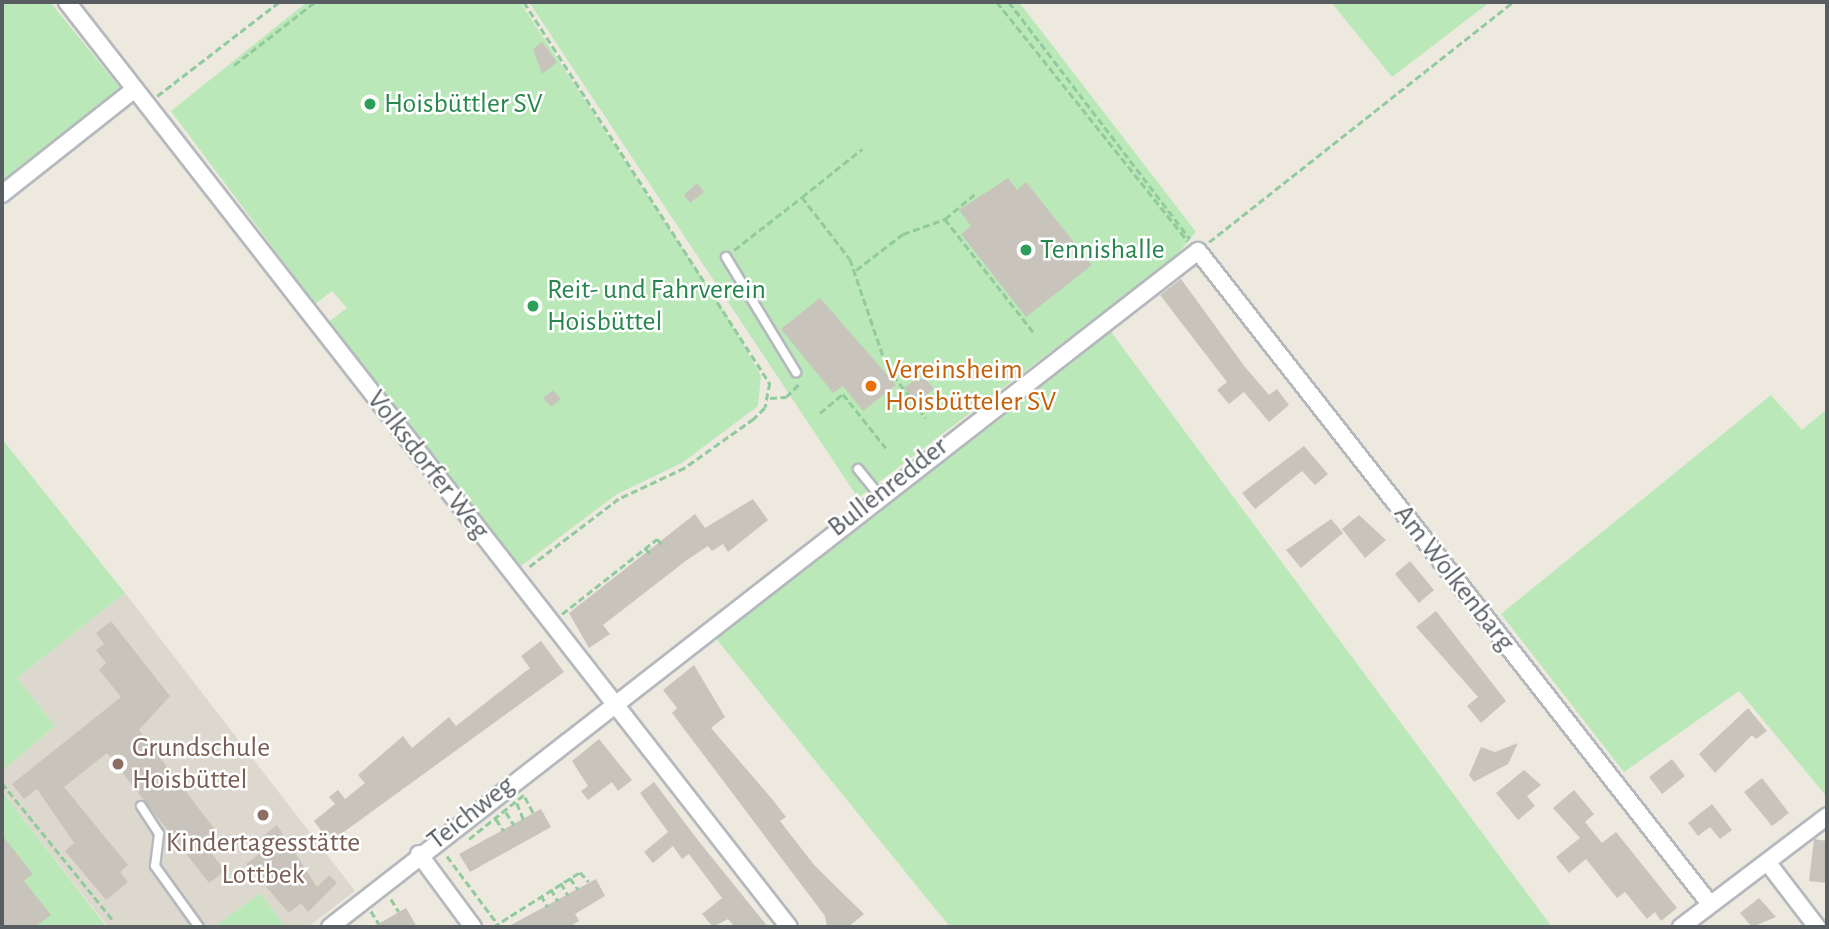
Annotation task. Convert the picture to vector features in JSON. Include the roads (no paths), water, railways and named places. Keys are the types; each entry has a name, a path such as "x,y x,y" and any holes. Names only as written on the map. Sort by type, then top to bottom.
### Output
{"street":[{"name":"Volksdorfer Weg","path":"67,2 789,927"},
{"path":"2,194 135,89"},
{"name":"Bullenredder","path":"614,702 878,495 1198,251"},
{"name":"Am Wolkenbarg","path":"1198,251 1710,904"},
{"name":"Teichweg","path":"330,927 614,702"},
{"path":"1681,927 1827,816"},
{"path":"419,854 473,927"},
{"path":"1768,863 1817,927"}],"lane":[{"path":"726,257 796,372"},
{"path":"858,469 878,495"},
{"path":"141,806 159,834 158,873 199,927"}],"place":[{"name":"Hoisbüttler SV","path":"370,104"},
{"name":"Tennishalle","path":"1026,250"},
{"name":"Reit- und Fahrverein Hoisbüttel","path":"533,306"},
{"name":"Vereinsheim Hoisbütteler SV","path":"871,386"},
{"name":"Grundschule Hoisbüttel","path":"118,764"},
{"name":"Kindertagesstätte Lottbek","path":"263,815"}]}
